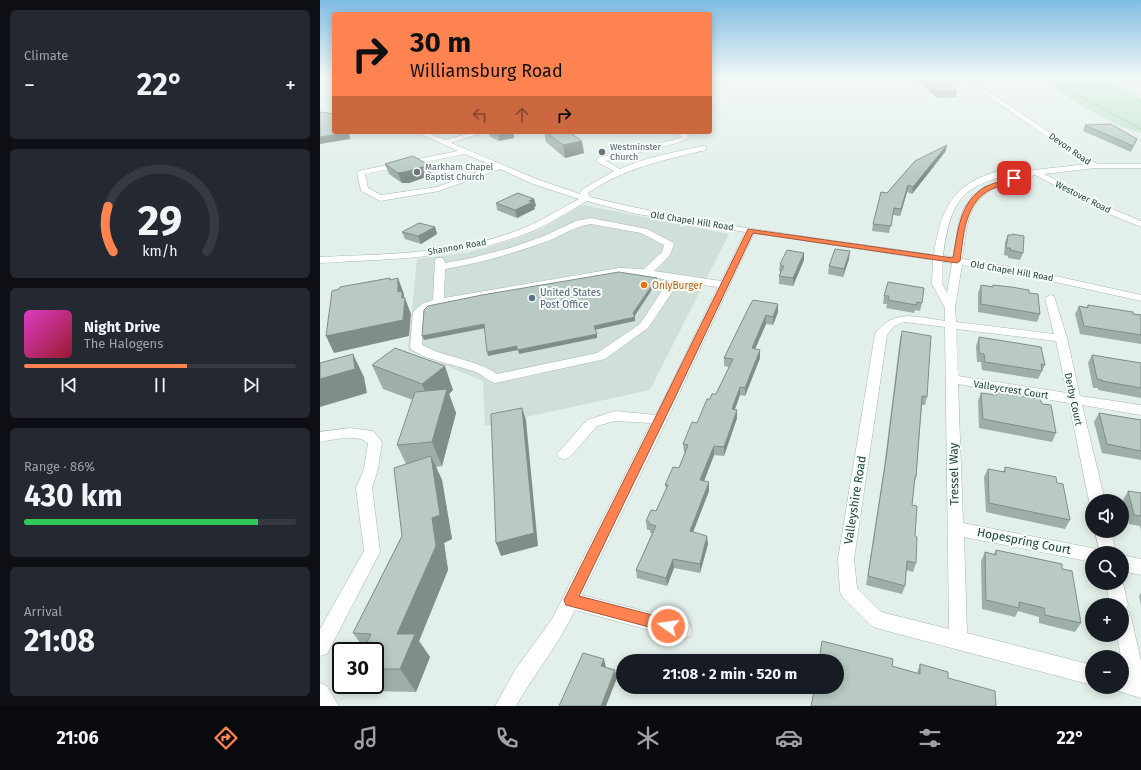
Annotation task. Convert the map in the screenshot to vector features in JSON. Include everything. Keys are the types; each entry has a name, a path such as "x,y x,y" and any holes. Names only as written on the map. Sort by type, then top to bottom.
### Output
{"street":[{"name":"Devon Road","path":"1014,111 1095,166"},
{"name":"Old Chapel Hill Road","path":"423,134 536,182 585,198 667,217 957,261 1061,280 1141,298"},
{"path":"443,143 475,134"},
{"path":"620,172 600,160 675,142 687,137 682,134"},
{"path":"585,198 584,192 620,172 660,158 702,148"},
{"path":"465,152 361,173 364,189 380,198 439,189 499,167"},
{"name":"Tressel Way","path":"950,308 937,282 938,258 945,220 952,205 961,193 972,184 987,177 1025,168 1073,164 1095,166"},
{"path":"1095,166 1141,166"},
{"name":"Tressel Way","path":"958,640 950,308 963,222 968,208 975,198 1000,182 1035,173 1095,166"},
{"name":"Westover Road","path":"1025,168 1112,212 1141,224"},
{"name":"Shannon Road","path":"320,260 440,251 471,246 519,233 550,218 585,198"},
{"path":"440,268 513,250 547,238 578,223 591,221 644,231 669,244 667,253 646,273"},
{"path":"505,706 522,677 558,625 660,420 751,230"},
{"path":"438,302 440,251"},
{"path":"676,278 644,326 601,356 495,379 482,370 427,354 416,347 419,312 426,306 438,302 619,271 646,273 724,285"},
{"name":"Derby Court","path":"1050,298 1061,338 1095,494"},
{"name":"Valleyshire Road","path":"1061,338 951,324 903,320 890,324 881,334 846,559 849,592 876,619 1085,673"},
{"name":"Valleycrest Court","path":"952,379 1141,410"},
{"path":"564,454 592,423 615,416 642,417 660,420"},
{"path":"320,437 350,433 368,435 375,442 371,469 364,488 372,552 320,647"},
{"name":"Hopespring Court","path":"955,528 1085,554"},
{"path":"1129,564 1141,567"},
{"path":"570,600 683,630"},
{"path":"1126,642 1134,686"},
{"path":"320,693 329,706"}],"path":[{"path":"1107,111 1141,129"}],"shaded area":[{"path":"583,205 729,234 650,390 485,426 483,381 408,350 417,259 466,253 506,242 541,229"}],"green space":[{"path":"1091,111 1141,111 1141,133 1118,125"}],"building":[{"path":"320,112 332,114 332,134 340,134 320,137"},
{"path":"1111,124 1137,139 1133,146 1085,125"},
{"path":"549,134 572,134 582,141 563,145"},
{"path":"947,145 913,187 908,185 901,209 894,208 891,226 873,224 881,192 887,193 915,161"},
{"path":"413,156 429,165 398,173 385,164"},
{"path":"518,193 534,199 529,201 533,202 515,210 496,203"},
{"path":"419,223 435,227 418,236 402,232"},
{"path":"1012,234 1024,236 1023,253 1010,250 1011,248 1006,248 1008,235"},
{"path":"835,249 850,251 844,269 829,266"},
{"path":"787,250 804,253 793,278 779,276 784,266 781,266 780,264"},
{"path":"619,272 657,278 633,313 635,317 594,326 597,334 517,350 517,346 487,352 484,324 422,336 424,310 428,306 482,295"},
{"path":"390,278 390,280 398,278 398,292 402,291 402,298 405,298 403,320 326,336 332,291 339,289 340,287"},
{"path":"888,282 924,288 922,303 917,302 916,305 888,300 889,296 884,296"},
{"path":"981,285 1011,287 1029,290 1029,293 1038,294 1040,314 981,304"},
{"path":"753,300 778,304 773,317 766,315 752,348 760,350 745,388 740,387 732,409 737,410 724,447 714,446 700,480 709,482 690,531 707,536 700,564 673,559 666,578 636,570 656,526 649,524 649,522 646,521 651,510 656,511 668,485 665,485 673,467 679,468 688,445 683,444 692,422 697,423 707,399 710,399 712,394 716,394 733,359 724,358"},
{"path":"1088,305 1133,312 1133,314 1141,315 1141,335 1084,326 1079,306 1088,308"},
{"path":"902,331 931,336 927,397 922,396 916,477 912,505 917,506 915,536 917,537 916,563 907,561 905,586 868,576 886,459"},
{"path":"979,337 1041,347 1045,365 1041,364 1042,371 985,362 984,354 979,353"},
{"path":"395,348 445,366 422,384 372,365"},
{"path":"353,354 355,369 320,379 320,363"},
{"path":"1092,355 1141,363 1141,388 1097,379"},
{"path":"447,389 432,442 397,445 415,392"},
{"path":"996,392 1040,399 1042,404 1051,405 1056,433 983,419 981,393 997,395"},
{"path":"522,408 534,533 496,543 491,414"},
{"path":"1099,413 1141,420 1141,451 1107,444"},
{"path":"431,456 440,515 432,518 436,546 397,634 415,634 400,669 384,669 384,642 367,642 371,634 353,633 402,536 394,468"},
{"path":"1005,467 1056,477 1057,483 1063,484 1070,520 989,503 988,469 1005,472"},
{"path":"1128,491 1141,493 1141,516 1134,515"},
{"path":"996,550 1062,564 1062,569 1072,571 1081,623 1045,615 1044,608 1019,602 1019,608 986,600 985,552 996,555"},
{"path":"822,641 893,659 892,666 920,674 920,664 948,672 948,678 995,691 996,706 811,706 814,694 844,694 844,654 820,654"},
{"path":"583,653 604,659 601,666 615,670 601,706 559,706"}],"place":[{"name":"Westminster Church","path":"602,152"},
{"name":"Markham Chapel Baptist Church","path":"417,172"},
{"name":"OnlyBurger","path":"644,285"},
{"name":"United States Post Office","path":"532,298"}],"route":[{"path":"668,626 570,600 751,230 957,261 963,222 968,208 975,198 987,189 1000,182 1014,178"}]}
